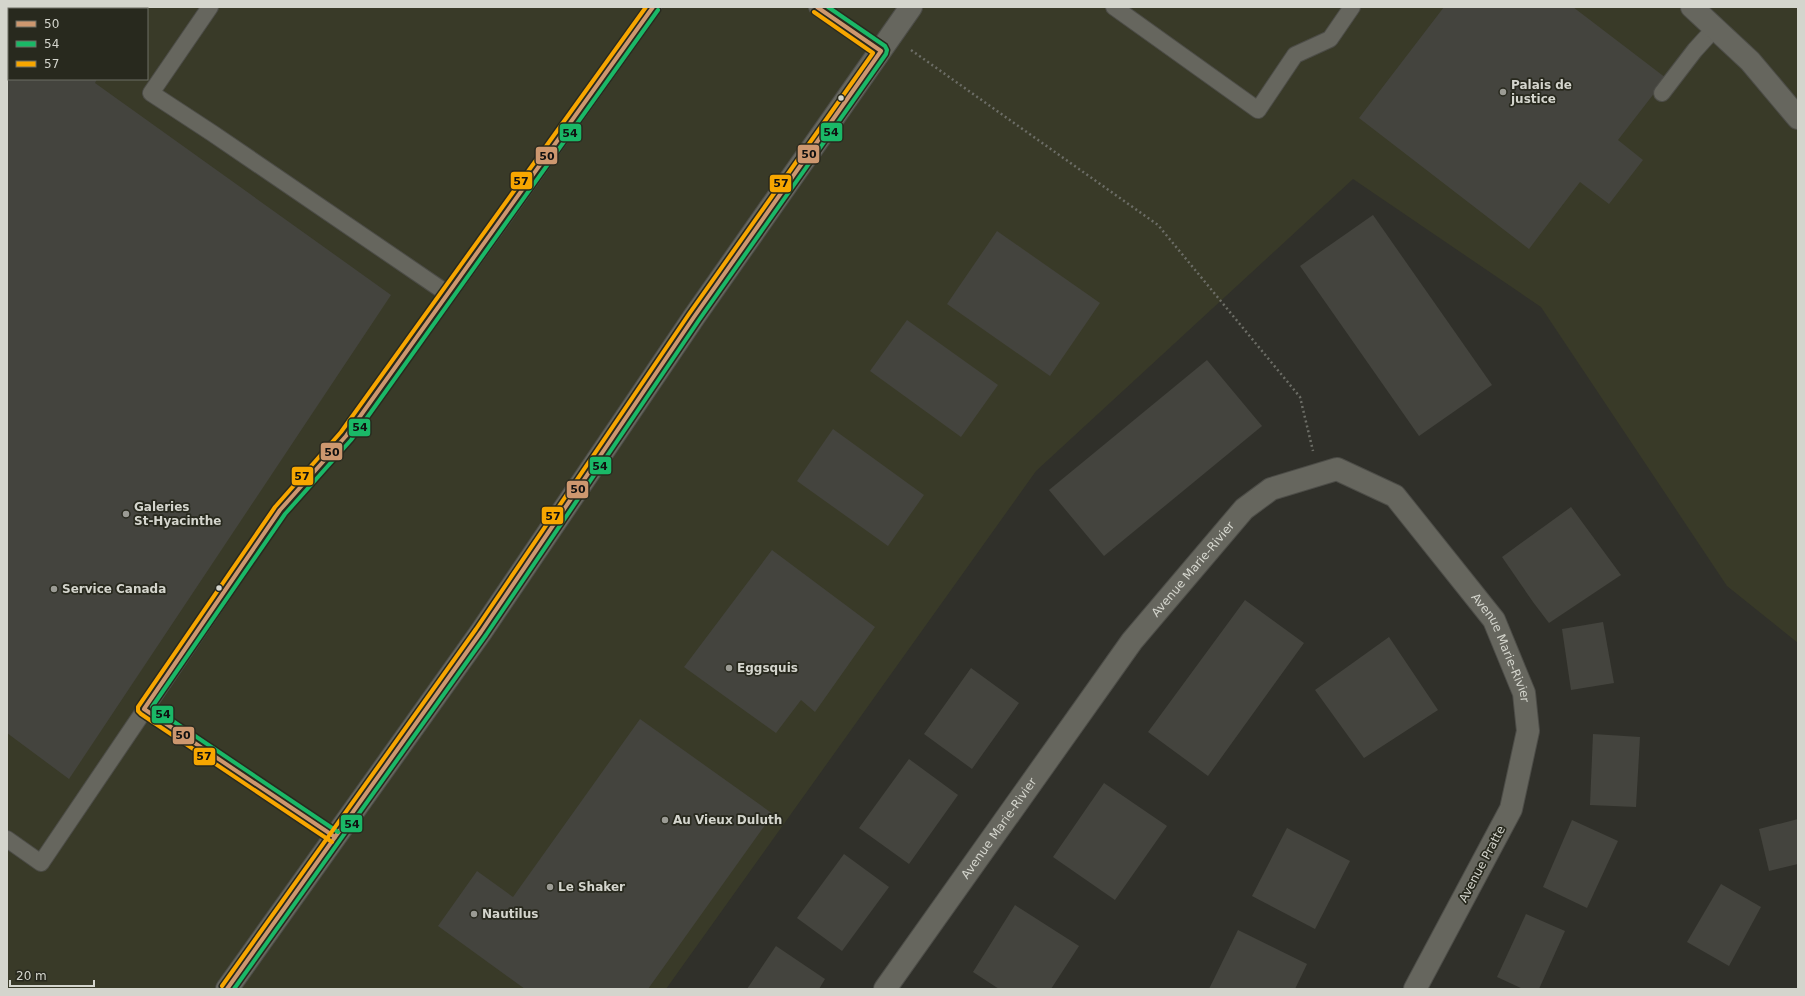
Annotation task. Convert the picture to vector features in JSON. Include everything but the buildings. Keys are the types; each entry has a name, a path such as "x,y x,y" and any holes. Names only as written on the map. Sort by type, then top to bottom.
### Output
{"street":[{"path":"227,989 481,632 694,317 910,7"},
{"path":"1692,7 1750,61 1797,115"},
{"name":"Avenue Marie-Rivier","path":"885,989 1132,641 1244,509 1272,489 1337,469 1395,496 1494,620 1524,693 1528,731"},
{"name":"Avenue Pratte","path":"1415,989 1511,809 1528,731"}],"lane":[{"path":"210,7 151,93 448,294"},
{"path":"7,839 40,863 280,510 346,436 653,7"},
{"path":"817,7 886,43"},
{"path":"1114,7 1258,110 1295,55 1330,39 1352,7"},
{"path":"1662,93 1695,50 1715,28"},
{"path":"144,709 335,837"}],"path":[{"path":"886,43 1158,225 1300,397 1319,474"}],"shaded area":[{"path":"7,7 1798,7 1798,643 1727,586 1541,307 1353,179 1036,471 666,989 7,989"}],"transit line":[{"name":"57","path":"332,842 141,714 138,711 138,707 275,507 341,432 646,7"},
{"name":"50","path":"335,837 144,709 280,510 346,436 653,7"},
{"name":"50","path":"227,989 481,632 694,317 881,51 817,7"},
{"name":"54","path":"234,989 486,635 699,320 886,54 887,50 885,46 828,7"},
{"name":"54","path":"338,832 152,707 285,514 351,440 658,10"},
{"name":"57","path":"222,986 476,629 689,314 873,53 814,12"}],"place":[{"name":"Palais de justice","path":"1503,92"},
{"name":"Galeries St-Hyacinthe","path":"126,514"},
{"name":"Service Canada","path":"54,589"},
{"name":"Eggsquis","path":"729,668"},
{"name":"Au Vieux Duluth","path":"665,820"},
{"name":"Le Shaker","path":"550,887"},
{"name":"Nautilus","path":"474,914"}]}
